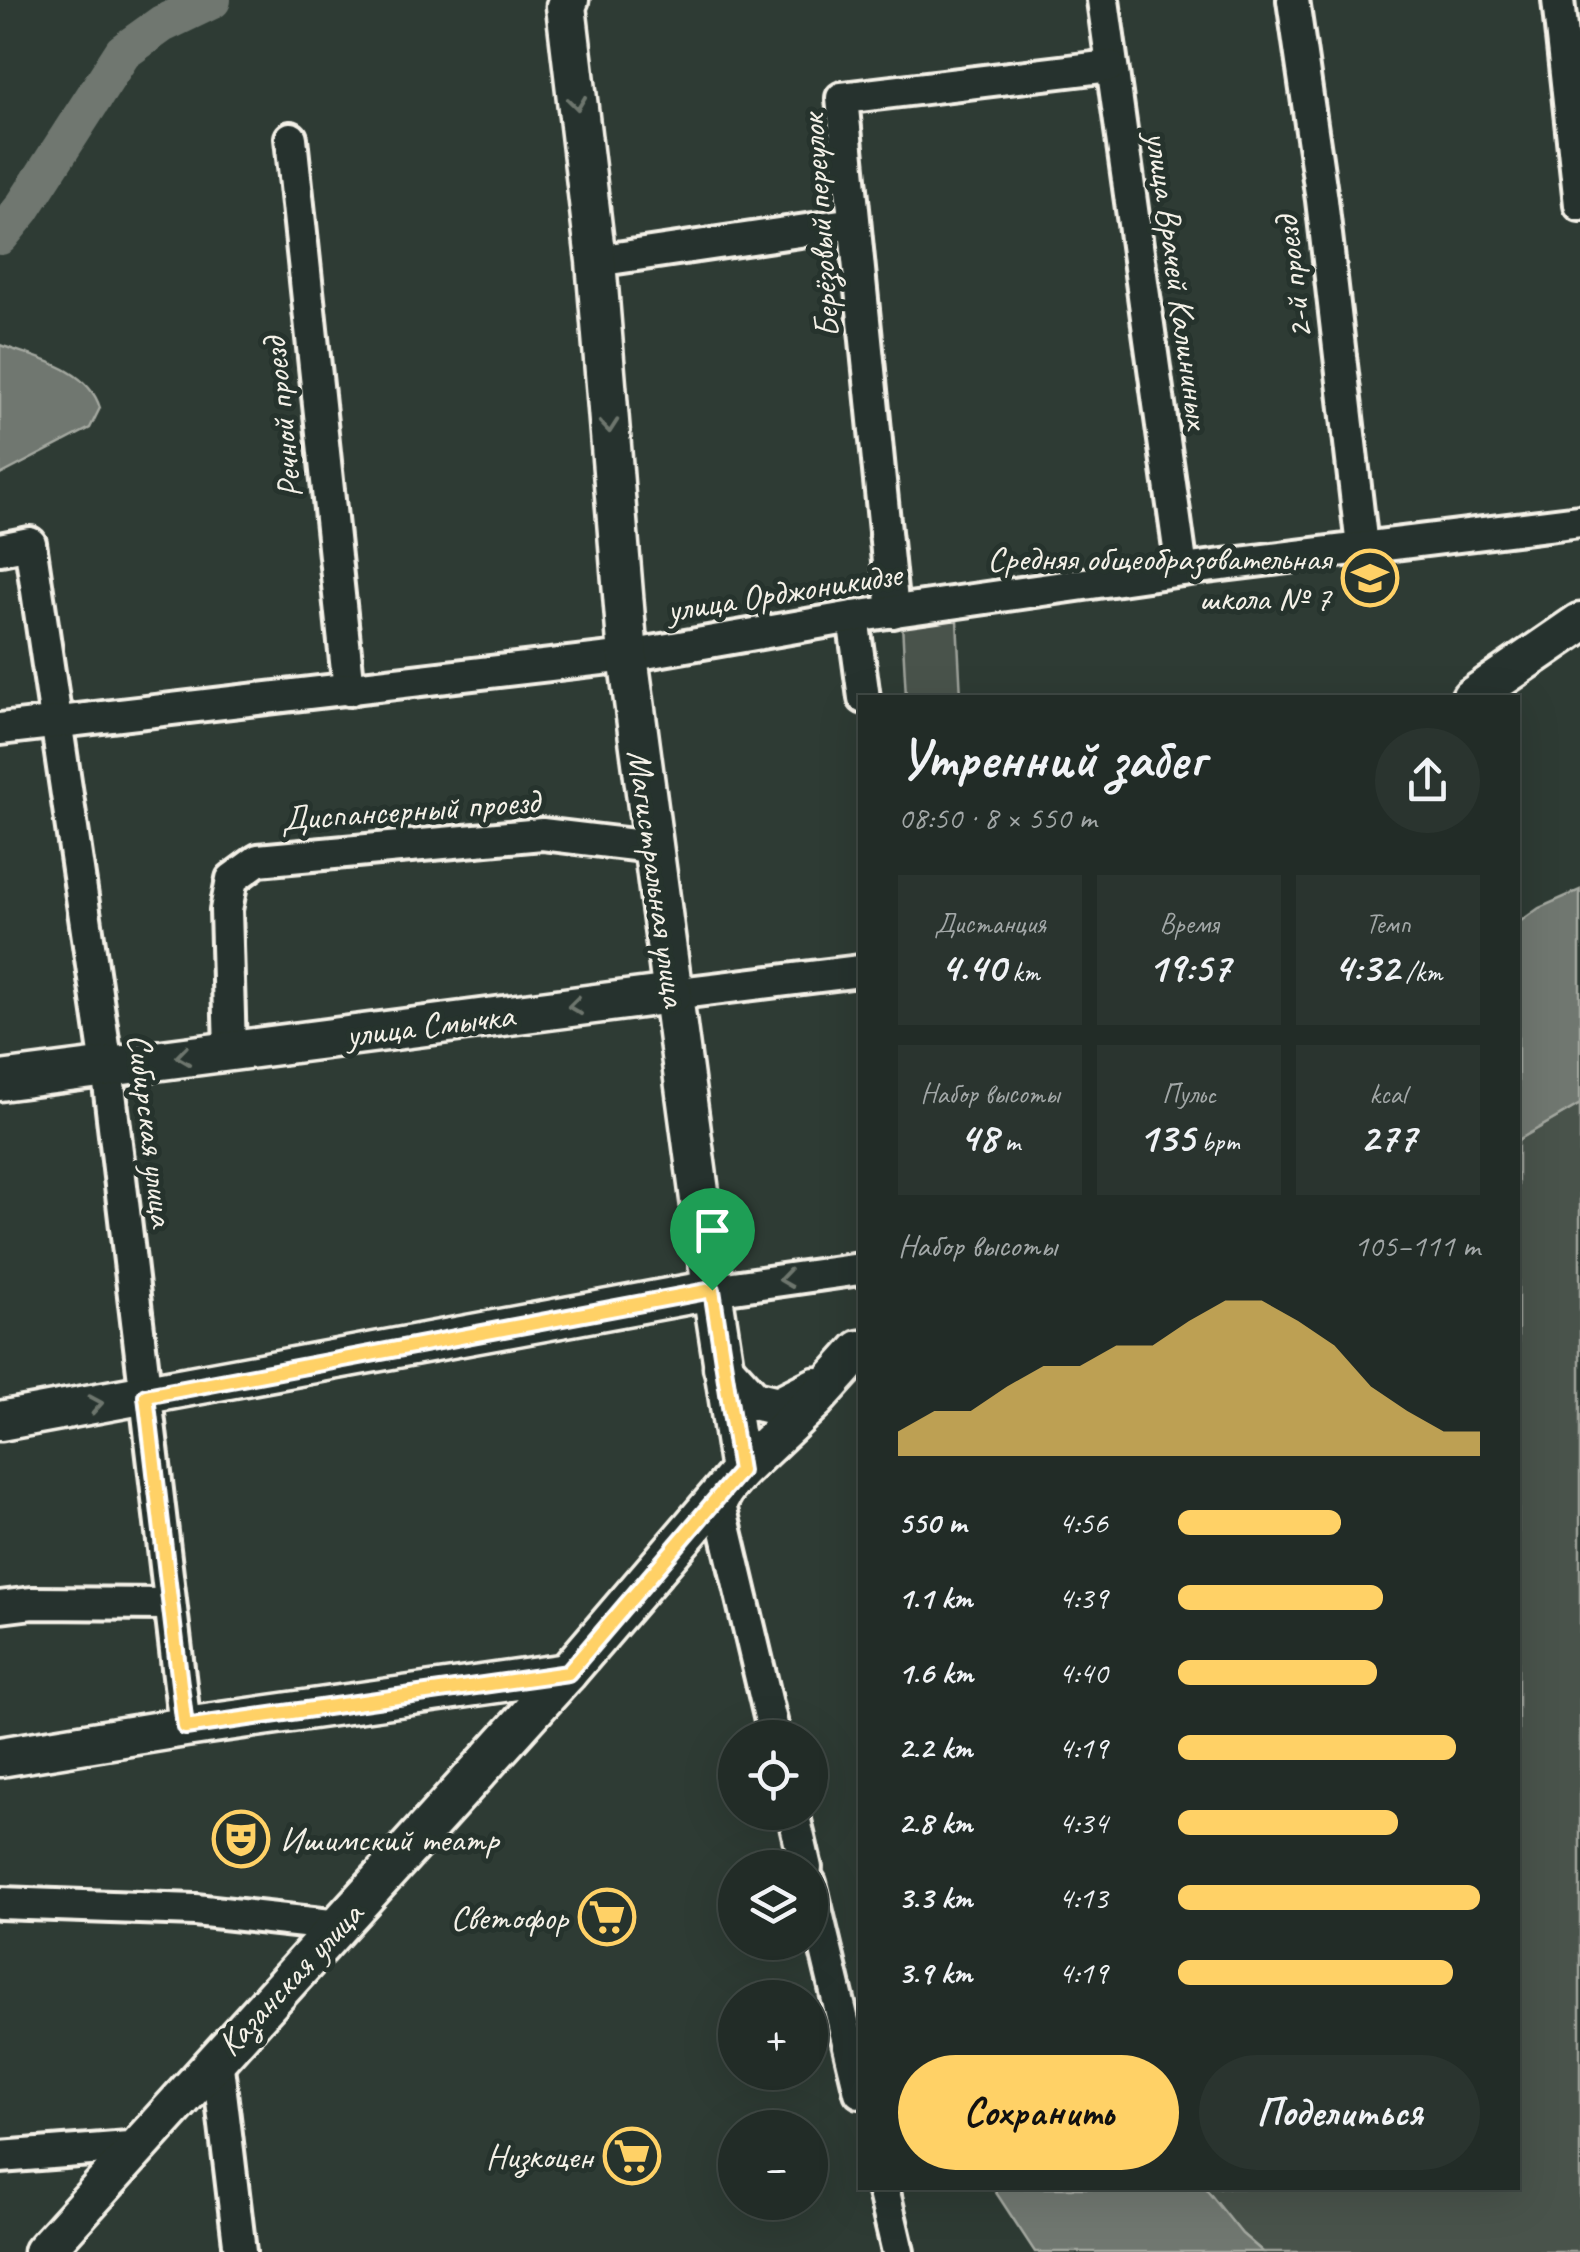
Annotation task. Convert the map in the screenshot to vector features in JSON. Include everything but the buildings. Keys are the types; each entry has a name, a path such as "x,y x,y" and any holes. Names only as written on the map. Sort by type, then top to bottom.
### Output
{"main road":[{"name":"Магистральная улица","path":"566,2 596,262 628,656 651,847 740,1471"},
{"path":"1475,695 1580,623"},
{"name":"улица Смычка","path":"0,1081 672,994"},
{"path":"0,1421 712,1290"},
{"path":"723,1367 753,1400 778,1406 848,1363"},
{"name":"Казанская улица","path":"43,2252 568,1673 740,1471 848,1363"},
{"path":"0,1757 568,1673"}],"street":[{"name":"улица Врачей Калининых","path":"1103,0 1182,570"},
{"name":"2-й проезд","path":"1293,0 1322,200 1362,547"},
{"path":"1558,0 1580,205"},
{"name":"Берёзовый переулок","path":"893,612 842,98 1110,66"},
{"name":"Речной проезд","path":"291,138 348,690"},
{"path":"596,262 854,223"},
{"name":"улица Орджоникидзе","path":"0,729 628,656 853,616 1580,521"},
{"name":"Сибирская улица","path":"15,546 58,722 107,1067 185,1727"},
{"path":"853,616 864,695"},
{"name":"Диспансерный проезд","path":"230,1050 226,910 232,879 258,860 542,834 651,847"},
{"name":"улица Смычка","path":"672,994 858,971"},
{"path":"712,1290 858,1269"},
{"path":"740,1471 720,1504 771,1720"},
{"path":"0,1607 32,1603 170,1604"},
{"path":"0,1903 194,1910 340,1926"},
{"path":"828,1958 858,2084"},
{"path":"217,2058 240,2252"},
{"path":"0,2157 142,2146"},
{"path":"883,2190 898,2252"}],"shaded area":[{"path":"0,345 73,374 94,394 100,408 90,428 0,475"},
{"path":"957,620 961,695 906,695 902,623"},
{"path":"1580,890 1580,1104 1520,1139 1520,922 1539,908"},
{"path":"1580,1104 1580,2252 1263,2252 1242,2234 1207,2190 1520,2190 1520,1139"},
{"path":"994,2190 1207,2190 1242,2234 1263,2252 1035,2252"}],"waterway":[{"path":"0,236 22,209 123,52 162,24 212,0"}],"place":[{"name":"Средняя общеобразовательная школа № 7","path":"1370,578"},
{"name":"Ишимский театр","path":"241,1839"},
{"name":"Светофор","path":"607,1917"},
{"name":"Низкоцен","path":"632,2156"}],"route":[{"path":"712,1290 740,1471 568,1673 185,1727 146,1396 712,1290"}]}
